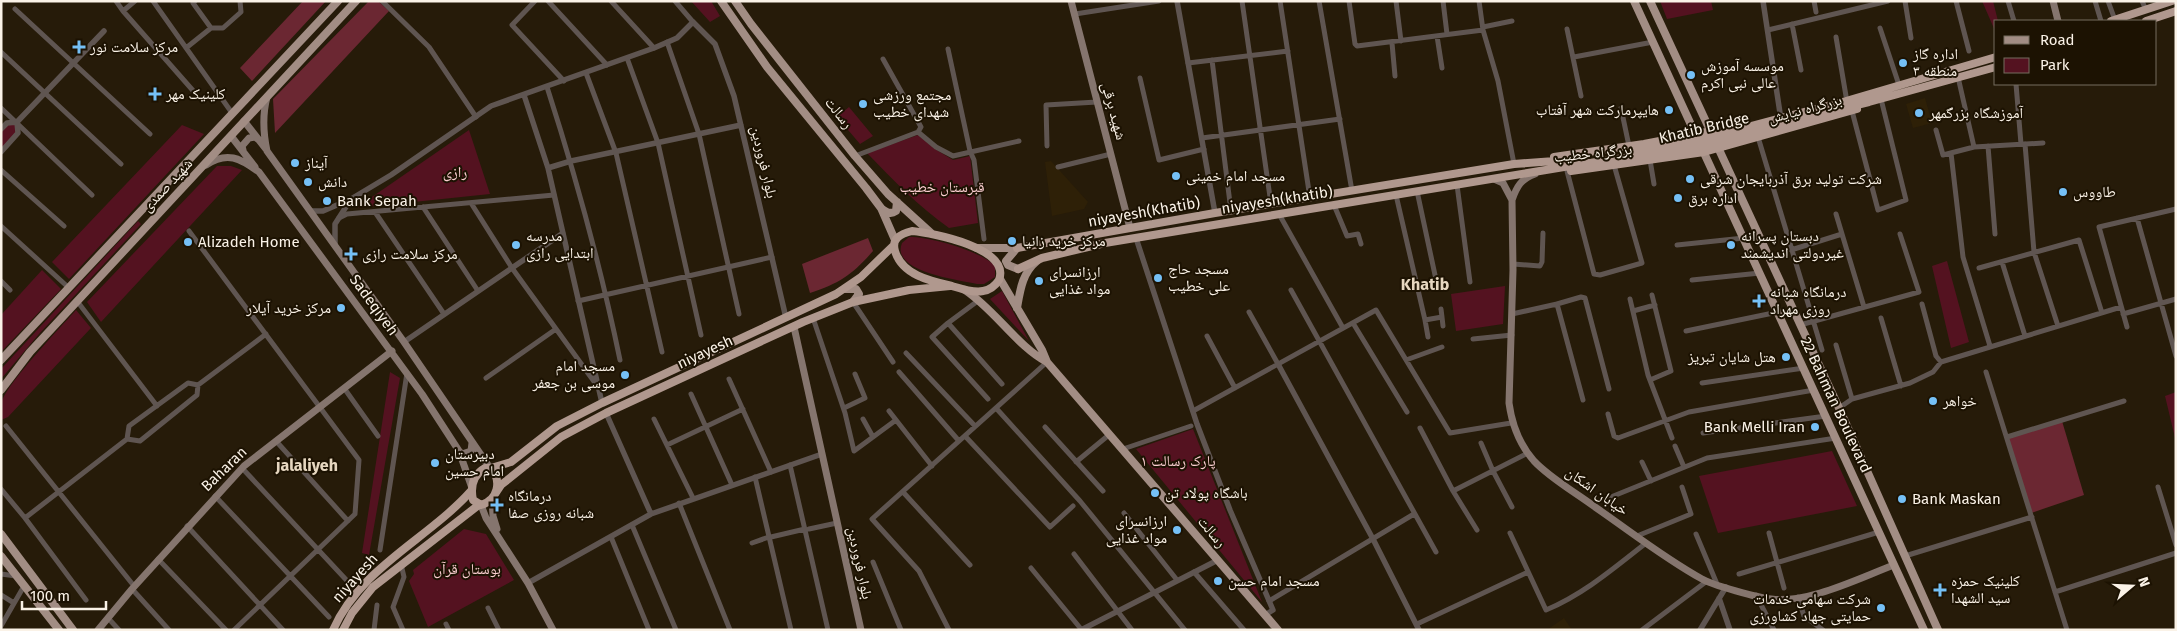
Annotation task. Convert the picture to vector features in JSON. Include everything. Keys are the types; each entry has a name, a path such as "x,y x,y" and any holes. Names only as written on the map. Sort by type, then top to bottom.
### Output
{"highway":[{"path":"2116,20 2172,1"},
{"path":"2149,20 2176,11"},
{"path":"1867,94 1994,58"},
{"path":"1869,102 1994,68"},
{"name":"بزرگراه نیایش","path":"1696,134 1846,96 1867,94"},
{"name":"Khatib Bridge","path":"1542,161 1576,160 1691,142 1867,94"},
{"name":"بزرگراه نیایش","path":"1704,152 1852,111 1869,102"},
{"name":"Khatib Bridge","path":"1544,171 1692,148 1869,102"},
{"path":"1753,120 1758,136"},
{"name":"بزرگراه خطیب","path":"1542,161 1558,155 1644,144 1696,134"},
{"path":"1660,141 1656,146 1656,152 1663,158"},
{"path":"1644,144 1653,148 1654,153 1648,160"},
{"name":"بزرگراه خطیب","path":"1544,171 1567,171 1704,152"},
{"name":"niyayesh(Khatib)","path":"1017,248 1216,213 1542,161"},
{"name":"niyayesh(khatib)","path":"1018,269 1042,258 1074,248 1544,171"},
{"path":"912,231 931,233 977,248 996,261 1000,277 988,290 974,291 930,282 909,271 898,259 894,243 900,234 912,231"},
{"name":"niyayesh","path":"491,468 511,462 557,426 602,402 786,318 844,289 861,277 894,243"},
{"name":"niyayesh","path":"494,496 501,485 561,437 606,413 813,318 853,302 909,290 950,286"},
{"path":"491,468 498,481 494,496 487,504 480,505 473,500 472,490 479,472 491,468"},
{"name":"niyayesh","path":"333,630 351,597 366,581 458,506 472,490"},
{"name":"niyayesh","path":"343,630 352,613 373,587 480,505"}],"main road":[{"name":"شهید صمدی","path":"1,360 338,1"},
{"name":"شهید صمدی","path":"1,390 30,352 204,167 244,121 356,1"},
{"name":"رسالت","path":"721,1 767,67 881,208 894,243"},
{"name":"رسالت","path":"735,1 855,156 897,202 931,233"},
{"name":"شهید برقی","path":"1071,1 1130,228"},
{"name":"22 Bahman Boulevard","path":"1634,1 1924,630"},
{"name":"22 Bahman Boulevard","path":"1650,1 1800,325 1938,630"},
{"path":"2053,1 2058,20"},
{"name":"Sadeqiyeh","path":"267,97 263,113 267,151 404,342 491,468"},
{"path":"244,121 267,151"},
{"path":"231,136 259,172"},
{"path":"244,151 242,146 249,138 255,137 260,141"},
{"name":"Sadeqiyeh","path":"204,167 219,157 232,158 246,162 259,172 407,372 459,451 472,490"},
{"path":"1512,200 1517,186 1526,178 1544,171"},
{"path":"1494,179 1503,183 1512,200"},
{"name":"خیابان اشکان","path":"1512,200 1512,336 1509,403 1511,423 1518,439 1535,461 1646,543 1707,581 1726,587 1770,599 1787,600 1816,593 1894,565"},
{"path":"881,208 887,213 893,213 896,211 897,202"},
{"path":"140,211 152,222"},
{"path":"977,248 1017,248"},
{"path":"1017,248 1006,261 1008,265 1018,269"},
{"path":"1017,308 1022,283 1027,272 1042,258"},
{"path":"1000,277 1018,269"},
{"name":"رسالت","path":"1000,277 1047,362"},
{"path":"844,289 856,289 858,294 853,302"},
{"name":"رسالت","path":"963,289 979,300 1034,354 1047,362 1278,630"},
{"name":"بلوار فروردین","path":"794,327 861,630"},
{"name":"Baharan","path":"98,630 133,587 214,496 242,468 392,351"},
{"path":"459,451 462,454 471,451 473,448 472,442"},
{"path":"494,496 493,516 498,534"},
{"path":"480,505 486,518 498,534 528,584 553,630"},
{"path":"1,534 73,630"},
{"path":"1,556 59,630"}],"street":[{"path":"116,1 196,94"},
{"path":"124,12 135,1"},
{"path":"153,1 232,114"},
{"path":"195,1 193,3 211,28"},
{"path":"186,48 211,28 222,28 242,12 240,1"},
{"path":"382,1 429,47 476,117"},
{"path":"535,1 512,25 564,81"},
{"path":"548,1 607,65"},
{"path":"611,1 654,48"},
{"path":"311,211 323,211 351,199 391,175 491,106 586,73 677,38 693,22 675,1"},
{"path":"1075,14 1159,1"},
{"path":"1177,1 1216,213"},
{"path":"1242,1 1271,204"},
{"path":"1280,1 1310,198"},
{"path":"1319,1 1352,191"},
{"path":"1349,1 1355,44 1360,47 1483,29 1512,22"},
{"path":"1396,1 1401,41"},
{"path":"1443,1 1447,34"},
{"path":"1487,1 1479,2 1483,29 1498,81 1514,164"},
{"path":"1763,1 1780,113"},
{"path":"1814,1 1816,12"},
{"path":"1858,1 1860,8"},
{"path":"1768,30 1888,1"},
{"path":"1905,1 1911,38"},
{"path":"1956,1 1969,51"},
{"path":"2008,1 2014,20"},
{"path":"2094,1 2101,20"},
{"path":"2108,1 2113,20"},
{"path":"2142,1 2146,10"},
{"path":"16,9 150,134"},
{"name":"بلوار فروردین","path":"693,22 715,44 734,96 786,318"},
{"path":"1792,24 1800,70"},
{"path":"1880,28 1899,85"},
{"path":"1567,29 1581,96"},
{"path":"1,130 7,123 17,122 104,31"},
{"path":"1437,36 1442,68"},
{"path":"1836,37 1846,96"},
{"path":"667,42 699,134 739,314"},
{"path":"1574,57 1653,42"},
{"path":"1392,43 1395,76"},
{"path":"948,49 970,151 974,160 984,239"},
{"path":"1188,63 1288,51"},
{"path":"1,52 121,164"},
{"path":"626,58 658,144 701,334"},
{"path":"855,156 918,132 921,127 883,59"},
{"path":"1212,60 1231,211"},
{"path":"586,73 616,153 662,352"},
{"path":"1958,77 1974,147"},
{"path":"1140,78 1159,160 1204,149"},
{"path":"2016,85 2034,252 2058,326"},
{"path":"546,87 571,161 606,294 620,360"},
{"path":"524,95 548,168 602,402"},
{"path":"1852,111 1878,210 1906,200 1881,99"},
{"path":"1047,146 1046,104 1097,102"},
{"path":"1,108 92,195"},
{"path":"1621,108 1628,146"},
{"path":"1202,138 1340,120"},
{"path":"1,152 18,133 17,122"},
{"path":"548,168 571,161 741,125"},
{"path":"1936,130 1943,155 1974,147 2043,143"},
{"path":"918,132 936,147 953,156 1019,141"},
{"path":"1758,136 1822,350"},
{"path":"1988,146 1995,234"},
{"path":"1951,153 1963,257 1990,346"},
{"path":"1058,167 1111,154"},
{"path":"1648,160 1654,184"},
{"path":"1567,171 1594,274 1600,276 1642,263 1614,165"},
{"path":"1,170 64,226"},
{"path":"1457,184 1470,282"},
{"path":"1417,191 1438,289"},
{"path":"338,218 347,214 554,195"},
{"path":"1396,195 1428,337"},
{"path":"335,246 335,224 351,199"},
{"path":"470,203 512,268 598,388"},
{"path":"1334,205 1347,236 1358,234 1361,244"},
{"path":"424,207 478,291"},
{"path":"2127,327 2099,227 2175,210"},
{"path":"375,212 444,314"},
{"path":"1279,214 1343,328"},
{"path":"1836,214 1864,307"},
{"path":"2138,218 2176,356"},
{"path":"1,226 69,288"},
{"path":"190,232 359,460 355,514 234,630"},
{"path":"404,342 563,233"},
{"path":"1513,264 1540,266 1542,262 1542,233"},
{"path":"1792,250 1842,234"},
{"path":"1800,325 1919,292 1900,234"},
{"path":"1136,238 1193,411 1230,510 1273,610 1265,615"},
{"path":"1677,245 1744,238"},
{"path":"1979,268 2079,240 2102,313"},
{"path":"578,301 772,257"},
{"path":"2002,262 2025,336"},
{"path":"1692,280 1760,273"},
{"path":"1,281 10,290"},
{"path":"1291,290 1436,552"},
{"path":"1650,380 1671,371 1652,295"},
{"path":"1512,314 1581,297 1585,298 1609,389"},
{"path":"1630,299 1650,380 1672,438"},
{"path":"2124,314 2176,299"},
{"path":"979,300 932,337 988,400"},
{"path":"77,301 158,406"},
{"path":"853,302 893,362"},
{"path":"1557,304 1583,400"},
{"path":"1922,304 1936,356 1941,362"},
{"path":"1633,311 1654,305"},
{"path":"1838,408 1852,399 1902,386 1933,372 1941,362 2121,307"},
{"path":"1441,309 1443,326"},
{"path":"1193,411 1376,310 1450,433 1511,423"},
{"path":"1249,312 1373,539 1418,627 1528,572"},
{"path":"1686,331 1778,312"},
{"path":"1425,320 1442,317"},
{"path":"813,318 844,408 854,451 896,420"},
{"path":"1880,318 1902,386"},
{"path":"948,323 1002,384"},
{"path":"1353,323 1407,412"},
{"path":"486,378 556,329"},
{"path":"127,439 140,441 197,395 198,385 266,334"},
{"path":"1207,336 1235,388"},
{"path":"1473,339 1512,336"},
{"path":"1836,345 1852,399"},
{"path":"1406,360 1442,347"},
{"path":"906,353 976,426"},
{"path":"949,630 919,571 872,519 1047,362"},
{"path":"1702,383 1804,368"},
{"path":"380,550 407,372"},
{"path":"899,372 960,441"},
{"path":"1986,372 2066,630"},
{"path":"844,408 865,398 855,374"},
{"path":"729,379 771,472"},
{"path":"25,518 127,439 129,426 188,383 198,385"},
{"path":"344,388 378,436"},
{"path":"1608,414 1615,438 1689,412 1814,390"},
{"path":"691,394 732,485"},
{"path":"2007,438 2124,401"},
{"path":"996,408 1080,501 1185,630"},
{"path":"667,445 743,409"},
{"path":"889,411 932,466"},
{"path":"606,413 651,514"},
{"path":"1704,433 1826,416"},
{"path":"654,419 693,498"},
{"path":"863,420 873,437"},
{"path":"6,426 169,630"},
{"path":"1123,449 1191,426"},
{"path":"1045,427 1103,491"},
{"path":"1420,428 1477,530"},
{"path":"1076,462 1110,434"},
{"path":"965,436 1050,527 1073,506"},
{"path":"1606,499 1707,458 1836,438"},
{"path":"276,441 348,520"},
{"path":"1481,443 1512,507"},
{"path":"1675,446 1684,467"},
{"path":"1454,491 1528,453"},
{"path":"528,584 651,514 822,454"},
{"path":"1642,462 1651,481"},
{"path":"790,465 807,529 828,630"},
{"path":"242,468 319,549 351,586"},
{"path":"755,477 791,630"},
{"path":"1637,536 1691,514 1682,487"},
{"path":"2158,487 2176,544"},
{"path":"1,489 86,600"},
{"path":"903,492 970,565"},
{"path":"214,496 329,617"},
{"path":"679,503 730,630"},
{"path":"1124,513 1177,580"},
{"path":"1269,601 1414,514"},
{"path":"1905,556 2032,517"},
{"path":"752,543 770,537 837,523"},
{"path":"632,525 676,630"},
{"path":"188,526 259,606 283,630"},
{"path":"1739,574 1879,532"},
{"path":"1769,533 1784,588"},
{"path":"1510,534 1546,610 1570,600 1590,587 1646,543"},
{"path":"1696,534 1716,584"},
{"path":"611,537 649,630"},
{"path":"2055,592 2176,553"},
{"path":"1074,554 1132,630"},
{"path":"158,559 226,630"},
{"path":"1031,568 1081,630 1218,560"},
{"path":"873,562 901,630"},
{"path":"401,564 404,577 393,608 403,630"},
{"path":"1194,572 1244,630"},
{"path":"1,574 17,576"},
{"path":"1642,630 1707,581"},
{"path":"1,626 24,586"},
{"path":"1700,630 1726,587"},
{"path":"1,595 14,603"},
{"path":"1756,595 1774,630"},
{"path":"1798,597 1804,616 1823,630"},
{"path":"1719,598 1730,630"},
{"path":"374,630 377,605"},
{"path":"488,608 498,630"},
{"path":"108,618 119,630"},
{"path":"446,624 449,630"}],"shaded area":[{"path":"303,1 326,1 252,81 240,68"},
{"path":"369,1 378,1 389,11 275,133 273,99"},
{"name":"آموزشگاه بزرگمهر","path":"1925,98 1932,123 1913,128 1906,104"},
{"path":"1051,161 1088,202 1084,209 1052,216 1045,162"},
{"path":"868,238 873,251 859,266 838,282 810,293 802,264"},
{"path":"2062,421 2084,495 2031,513 2007,439"},
{"path":"1564,618 1572,630 1547,630"}],"green space":[{"path":"691,1 711,1 720,16 710,22"},
{"path":"1660,1 1711,1 1713,10 1667,19"},
{"path":"1982,1 1993,1 1998,20 1994,20 1994,28"},
{"path":"849,107 873,136 860,144 837,117"},
{"path":"17,122 18,133 1,151 1,130 7,123"},
{"path":"182,125 204,134 69,279 52,262"},
{"name":"رازی","path":"469,130 490,194 356,208"},
{"name":"قبرستان خطیب","path":"918,135 935,149 953,160 970,156 978,223 949,228 916,202 867,153"},
{"path":"217,166 231,166 242,170 101,322 87,302"},
{"path":"138,221 141,224 39,334 1,379 1,369"},
{"path":"909,237 941,242 977,254 995,265 995,277 984,284 977,284 943,277 916,268 906,261 901,253 902,243"},
{"path":"1947,261 1969,342 1951,348 1932,266"},
{"path":"42,270 61,289 1,352 1,315"},
{"path":"1505,286 1503,324 1456,331 1451,294"},
{"path":"1002,291 1029,341 990,299"},
{"path":"76,310 91,328 8,417 1,420 1,404 12,384 34,356"},
{"path":"390,372 400,378 369,555 362,553"},
{"path":"2176,392 2176,442 2165,396"},
{"name":"پارک رسالت ۱","path":"1193,429 1262,602 1136,449"},
{"path":"1832,451 1857,506 1718,533 1699,476"},
{"name":"بوستان قرآن","path":"464,529 486,534 514,580 428,627 409,581 414,574 413,570"}],"place":[{"name":"مرکز سلامت نور","path":"79,47"},
{"name":"اداره گاز منطقه ۳","path":"1903,63"},
{"name":"موسسه آموزش عالی نبی اکرم","path":"1691,75"},
{"name":"کلینیک مهر","path":"155,94"},
{"name":"مجتمع ورزشی شهدای خطیب","path":"863,104"},
{"name":"هایپرمارکت شهر آفتاب","path":"1669,110"},
{"name":"آموزشگاه بزرگمهر","path":"1919,113"},
{"name":"آیناز","path":"295,163"},
{"name":"مسجد امام خمینی","path":"1176,176"},
{"name":"شرکت تولید برق آذربایجان شرقی","path":"1690,179"},
{"name":"دانش","path":"308,182"},
{"name":"طاووس","path":"2063,192"},
{"name":"اداره برق","path":"1678,198"},
{"name":"Bank Sepah","path":"327,201"},
{"name":"مرکز خرید زانیا","path":"1012,241"},
{"name":"Alizadeh Home","path":"188,242"},
{"name":"مدرسه ابتدایی رازی","path":"516,245"},
{"name":"دبستان پسرانه غیردولتی اندیشمند","path":"1731,245"},
{"name":"مرکز سلامت رازی","path":"351,254"},
{"name":"مسجد حاج علی خطیب","path":"1158,278"},
{"name":"ارزانسرای مواد غذایی","path":"1039,281"},
{"name":"درمانگاه شبانه روزی مهراد","path":"1759,301"},
{"name":"مرکز خرید آیلار","path":"341,308"},
{"name":"هتل شایان تبریز","path":"1786,357"},
{"name":"مسجد امام موسی بن جعفر","path":"625,375"},
{"name":"خواهر","path":"1933,401"},
{"name":"Bank Melli Iran","path":"1815,427"},
{"name":"دبیرستان امام حسین","path":"435,463"},
{"name":"باشگاه پولاد تن","path":"1155,493"},
{"name":"Bank Maskan","path":"1902,499"},
{"name":"درمانگاه شبانه روزی صفا","path":"497,505"},
{"name":"ارزانسراى مواد غذایى","path":"1177,530"},
{"name":"مسجد امام حسن","path":"1218,581"},
{"name":"کلینیک حمزه سید الشهدا","path":"1940,590"},
{"name":"شرکت سهامی خدمات حمایتی جهاد کشاورزی","path":"1881,608"}],"district":[{"name":"Khatib","path":"1425,284"},
{"name":"jalaliyeh","path":"307,465"}]}
